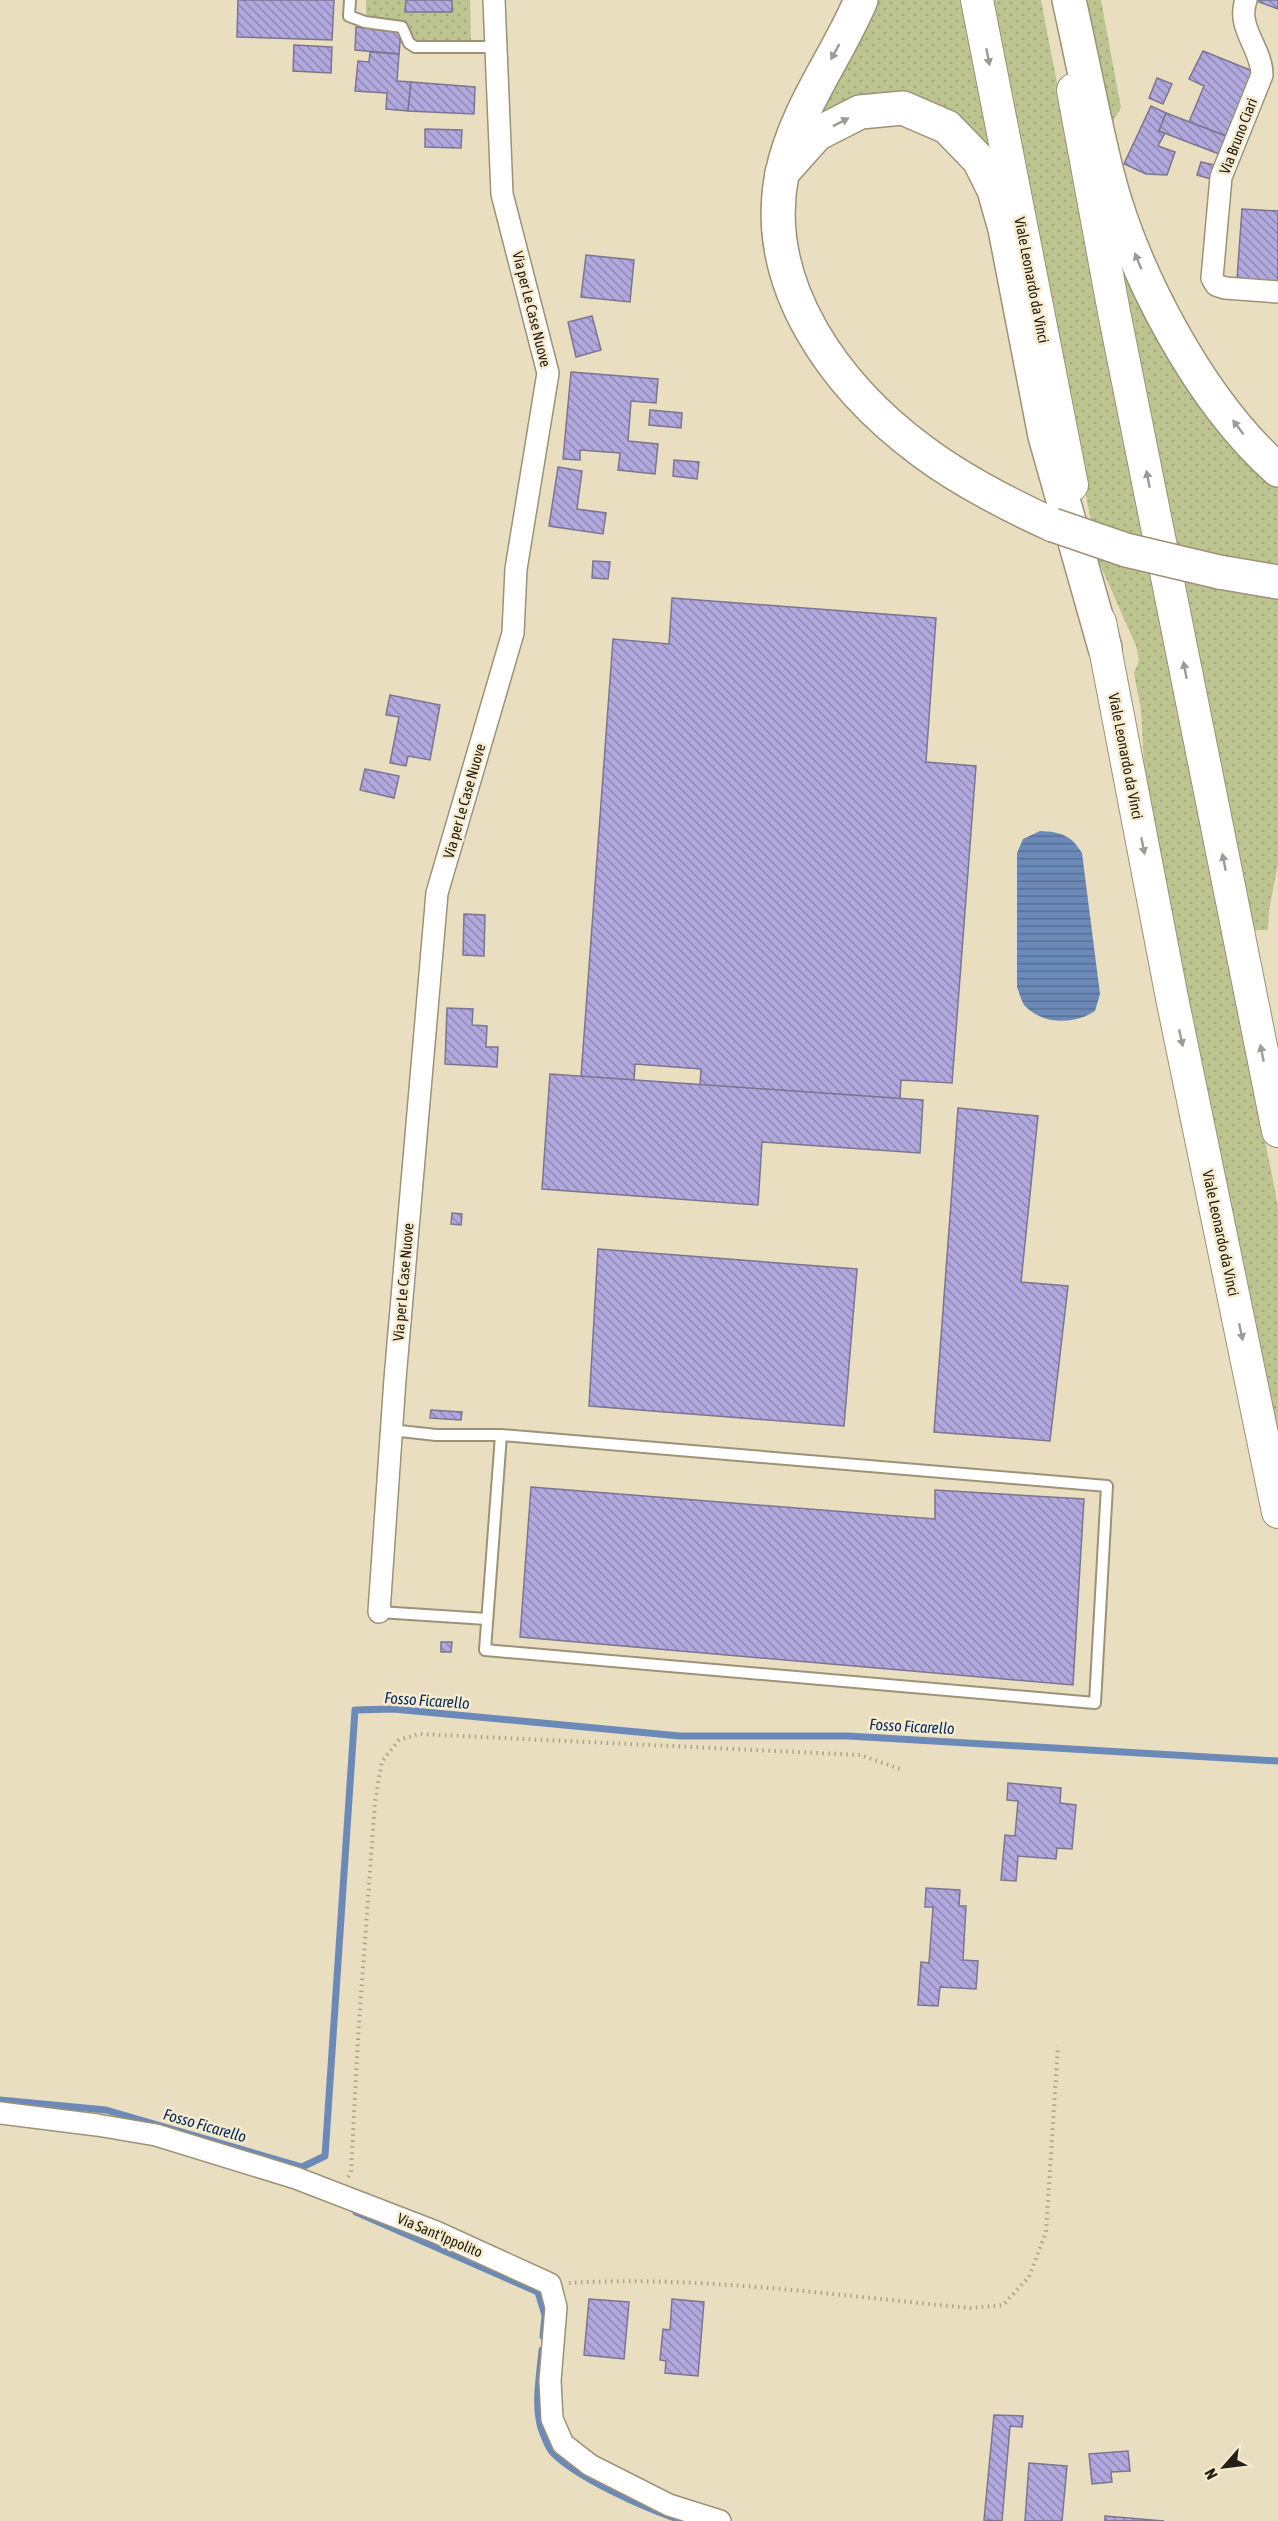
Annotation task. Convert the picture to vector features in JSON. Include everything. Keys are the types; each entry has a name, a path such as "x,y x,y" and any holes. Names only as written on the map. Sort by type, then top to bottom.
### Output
{"highway":[{"path":"861,0 851,23 806,104 782,173 779,212 782,255 796,302 815,339 839,372 879,414 923,452 982,490 1053,525 1126,550 1219,572 1278,582"},
{"path":"1069,0 1108,174 1138,261 1184,356 1244,436 1278,470"},
{"path":"782,173 817,134 860,112 903,108 946,127 979,160 994,190 1005,230 1045,436 1105,648"}],"main road":[{"name":"Viale Leonardo da Vinci","path":"977,0 1170,986 1278,1512"},
{"path":"1059,0 1071,82 1112,300 1278,1131"}],"street":[{"name":"Via per Le Case Nuove","path":"378,1612 391,1430 437,893 513,633 516,569 548,374 502,194 494,0"},
{"name":"Via Bruno Ciari","path":"1246,0 1243,20 1261,66 1262,75 1221,177 1212,278 1216,285 1225,288 1278,292"},
{"name":"Via Sant'Ippolito","path":"0,2113 156,2135 338,2192 436,2232 550,2284"},
{"path":"550,2284 556,2307 550,2381 552,2419 563,2444 590,2465 669,2505 720,2521"}],"lane":[{"path":"350,0 349,16 365,22 402,27 409,43 415,47 496,47"},
{"path":"391,1430 436,1435 501,1435 1107,1486 1095,1703 485,1650 501,1435"},
{"path":"378,1612 487,1619"}],"path":[{"path":"338,2192 351,2172 375,1801 382,1761 399,1740 419,1734 860,1755 903,1770"},
{"path":"550,2284 619,2280 729,2286 971,2308 1003,2305 1029,2277 1046,2232 1058,2046"}],"green space":[{"path":"366,0 470,0 471,41 412,42 406,23 366,18"},
{"path":"870,0 963,0 995,166 957,123 826,113 809,115"},
{"path":"988,0 1041,0 1278,1206 1278,1448 1146,800 1141,710 1134,673 1139,661 1136,646 1099,562"},
{"path":"1081,0 1101,0 1121,108 1110,126"},
{"path":"1119,257 1278,482 1278,564 1228,557 1228,589 1278,597 1278,864 1269,910 1268,930 1254,930"}],"water":[{"path":"1040,831 1054,832 1069,838 1082,853 1100,994 1095,1011 1087,1016 1068,1021 1049,1019 1031,1012 1024,1005 1017,987 1017,853 1023,839"}],"building":[{"path":"238,0 334,0 332,40 237,37"},
{"path":"406,0 452,0 452,12 405,12"},
{"path":"1259,0 1278,0 1278,9 1259,2"},
{"path":"356,27 401,31 399,54 355,50"},
{"path":"294,45 332,47 331,73 293,71"},
{"path":"1203,51 1255,72 1226,136 1189,122 1204,86 1189,79"},
{"path":"370,52 399,54 397,81 411,82 408,111 386,109 387,93 355,91 358,61 369,62"},
{"path":"1157,78 1172,84 1163,104 1149,98"},
{"path":"411,82 475,87 474,114 408,111"},
{"path":"1151,106 1166,113 1159,131 1165,133 1158,146 1175,152 1167,175 1146,174 1124,164"},
{"path":"1166,113 1226,136 1219,154 1159,131"},
{"path":"425,129 462,130 461,148 425,147"},
{"path":"1201,162 1215,165 1211,179 1197,175"},
{"path":"1242,209 1278,211 1278,283 1237,279"},
{"path":"586,255 634,260 630,302 581,297"},
{"path":"592,316 601,350 576,357 568,322"},
{"path":"571,372 658,379 656,403 631,401 628,441 658,444 655,474 618,470 620,453 580,450 580,460 563,459"},
{"path":"650,410 682,413 681,428 649,425"},
{"path":"674,460 699,462 697,479 673,476"},
{"path":"558,467 582,471 577,509 606,513 603,534 549,526"},
{"path":"593,561 610,562 608,579 592,578"},
{"path":"672,598 936,618 926,762 976,766 952,1083 901,1080 900,1099 700,1085 701,1069 635,1064 634,1080 581,1077 613,639 669,644"},
{"path":"390,695 440,705 430,760 408,756 406,766 390,763 399,717 386,715"},
{"path":"365,769 399,776 394,798 360,790"},
{"path":"464,914 485,915 484,956 463,955"},
{"path":"447,1008 473,1009 472,1025 487,1026 486,1047 498,1047 497,1067 445,1064"},
{"path":"550,1074 923,1100 920,1153 762,1142 758,1205 542,1189"},
{"path":"958,1108 1038,1116 1021,1282 1068,1286 1050,1441 934,1432"},
{"path":"452,1213 462,1214 461,1225 451,1224"},
{"path":"598,1249 857,1269 844,1426 589,1406"},
{"path":"431,1410 462,1412 461,1420 430,1418"},
{"path":"531,1487 935,1519 935,1490 1084,1499 1073,1685 520,1637"},
{"path":"441,1642 452,1642 451,1652 441,1652"},
{"path":"1008,1783 1061,1788 1060,1803 1076,1805 1072,1849 1057,1848 1056,1859 1018,1856 1016,1881 1001,1880 1005,1835 1015,1836 1018,1801 1007,1800"},
{"path":"926,1888 960,1890 959,1906 966,1906 963,1960 978,1961 976,1989 940,1987 938,2006 918,2005 921,1962 929,1963 933,1907 925,1907"},
{"path":"589,2299 629,2302 624,2359 584,2355"},
{"path":"672,2299 704,2302 698,2376 665,2373 666,2361 660,2360 663,2329 670,2330"},
{"path":"994,2415 1023,2416 1022,2427 1010,2426 1002,2521 984,2520"},
{"path":"1128,2451 1130,2471 1111,2472 1112,2482 1092,2484 1089,2454"},
{"path":"1029,2463 1067,2466 1062,2521 1025,2521"},
{"path":"1105,2516 1164,2521 1105,2521"}],"waterway":[{"name":"Fosso Ficarello","path":"0,2100 106,2110 302,2167 325,2156 355,1710 393,1709 680,1736 848,1736 1278,1761"},
{"path":"356,2212 538,2292 545,2315 543,2336"},
{"path":"542,2350 538,2409 541,2428 551,2451 565,2463 597,2483 634,2502 684,2521"}]}
